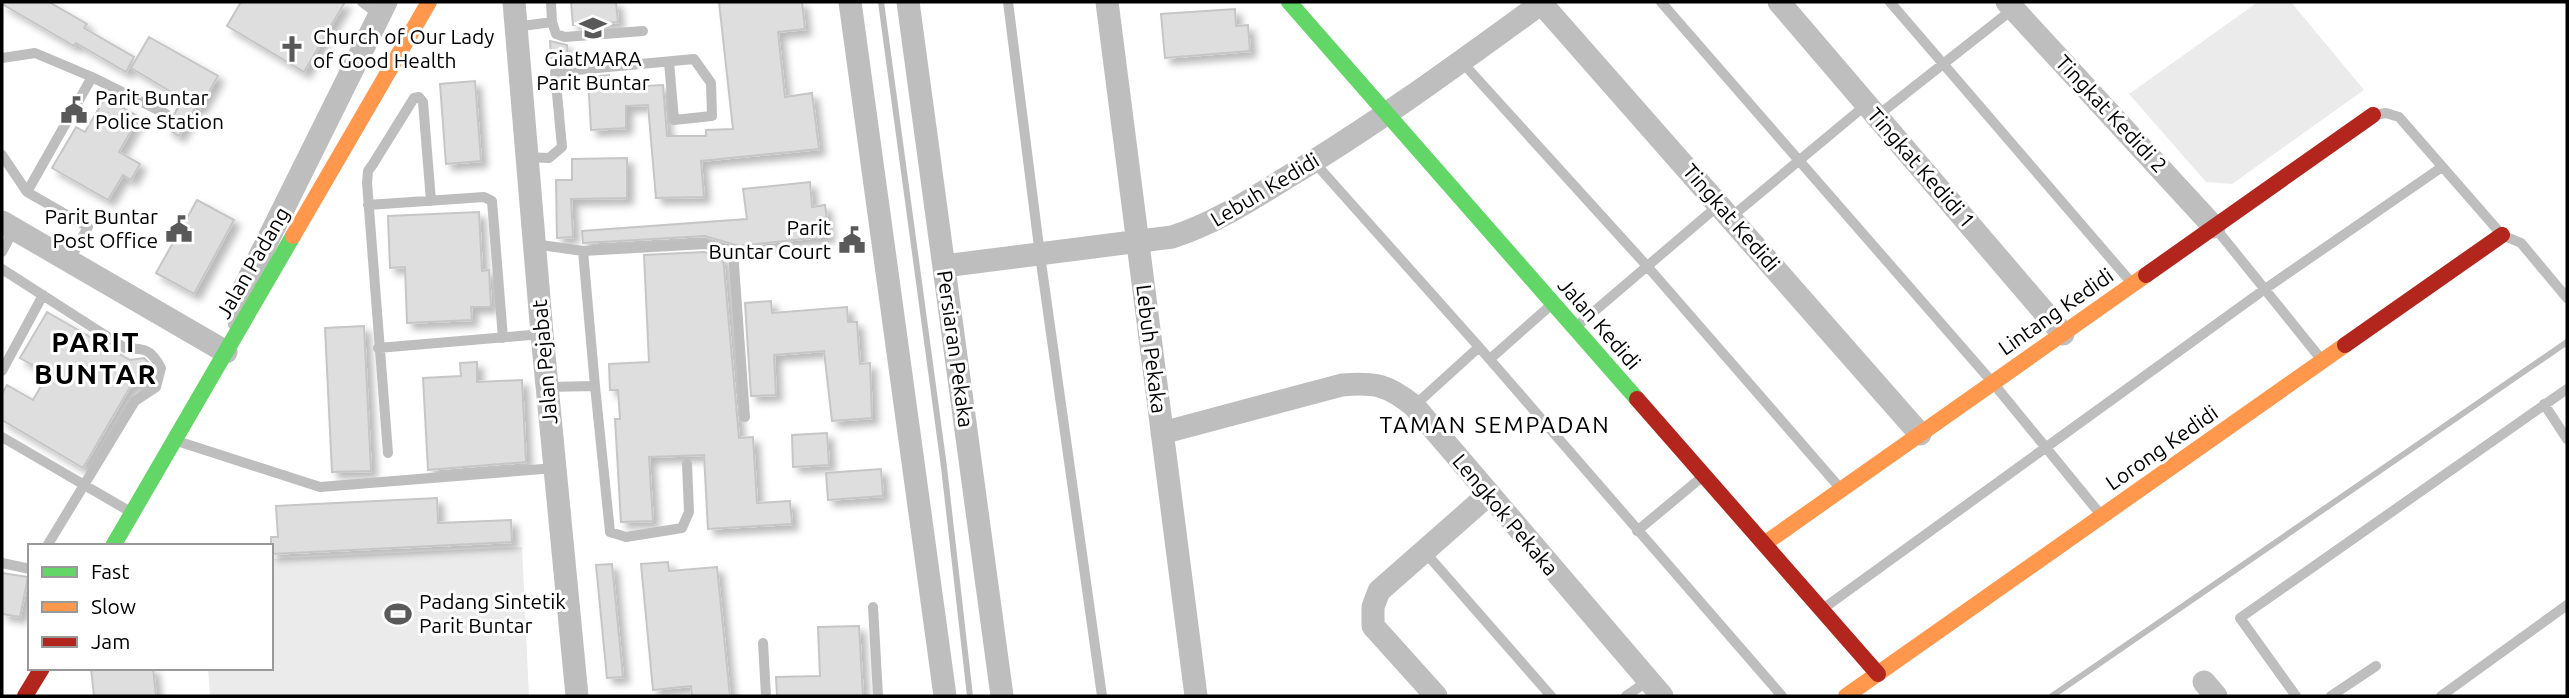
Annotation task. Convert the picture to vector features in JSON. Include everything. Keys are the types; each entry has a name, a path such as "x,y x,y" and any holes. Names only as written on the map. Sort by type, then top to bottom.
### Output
{"street":[{"name":"Jalan Padang","path":"114,544 429,2"},
{"name":"Jalan Pejabat","path":"514,2 542,334 578,696"},
{"path":"850,2 945,696"},
{"name":"Persiaran Pekaka","path":"908,2 1002,696"},
{"name":"Lebuh Pekaka","path":"1107,2 1195,696"},
{"name":"Jalan Kedidi","path":"1289,2 1878,674"},
{"name":"Lebuh Kedidi","path":"944,266 1137,243 1172,237 1200,228 1314,162 1387,114 1542,2"},
{"name":"Tingkat Kedidi","path":"1542,2 1920,434"},
{"name":"Tingkat Kedidi 1","path":"1779,2 2063,334"},
{"name":"Tingkat Kedidi 2","path":"2010,5 2214,227"},
{"path":"8,225 69,261 232,342 242,292 375,6"},
{"name":"Lintang Kedidi","path":"1764,544 2373,115"},
{"name":"Lorong Kedidi","path":"1846,696 2502,235"},
{"name":"Lengkok Pekaka","path":"1161,433 1342,385 1369,383 1395,390 1414,407 1655,689"},
{"path":"1436,696 1373,626 1373,607 1379,591 1488,495"},
{"path":"25,696 41,670"},
{"path":"36,696 42,670"}],"lane":[{"path":"551,2 551,22 556,34 574,37 643,31"},
{"path":"1008,2 1040,254 1102,696"},
{"path":"1661,2 1993,383 2102,516"},
{"path":"1890,2 2133,284"},
{"path":"1575,327 1647,266 1872,110 1944,64 2010,5"},
{"path":"515,27 551,22"},
{"path":"2,58 35,53 92,77 166,114"},
{"path":"526,157 549,158 562,148 555,72 694,59 711,83 712,116 674,120 669,62"},
{"path":"1461,61 1647,266 1842,490"},
{"path":"27,192 92,77"},
{"path":"388,453 378,348 368,172 411,102 419,97 423,102 431,201"},
{"path":"2373,115 2386,113 2399,117 2502,235 2521,243 2567,298"},
{"path":"2,155 27,192 88,227 69,261"},
{"path":"1314,162 1490,359 1782,696"},
{"path":"1822,609 2265,289 2442,167"},
{"path":"368,205 484,197 492,201 503,338"},
{"path":"2,252 8,225"},
{"path":"2214,227 2323,361"},
{"path":"534,244 583,251 705,244 733,251 745,417"},
{"path":"583,251 610,532 626,537 682,528 689,512 687,464"},
{"path":"2,269 125,348 144,349 155,356 161,368 156,387 135,401 48,544"},
{"path":"2,371 43,295"},
{"path":"1490,359 1553,303"},
{"path":"378,348 542,334"},
{"path":"1414,407 1479,347"},
{"path":"547,387 595,386"},
{"path":"2296,696 2240,618 2567,389"},
{"path":"2544,404 2567,439"},
{"path":"2,437 132,513"},
{"path":"175,440 320,487 555,468"},
{"path":"1637,531 1704,475"},
{"path":"1424,551 1551,696"},
{"path":"2,563 28,569"},
{"path":"2441,696 2567,605"},
{"path":"873,607 878,696"},
{"path":"763,643 766,696"},
{"path":"2331,696 2376,666"},
{"path":"1626,696 1655,689"}],"shaded area":[{"path":"2258,2 2291,2 2364,90 2232,184 2206,182 2129,94"},
{"name":"Padang Sintetik Parit Buntar","path":"522,547 529,696 210,696 208,670 273,670 273,559"}],"building":[{"path":"2,2 49,2 87,24 84,28 134,57 126,72 76,43 74,46"},
{"name":"Church of Our Lady of Good Health","path":"241,2 345,2 304,72 227,26"},
{"path":"571,2 616,2 618,22 573,25"},
{"path":"719,2 802,2 805,29 778,32 785,97 812,93 819,149 701,161 704,197 656,198 648,105 626,106 626,128 591,130 588,77 609,75 610,88 663,85 667,136 706,136 706,130 733,129"},
{"path":"1235,9 1236,26 1248,25 1250,51 1165,58 1161,14"},
{"path":"149,37 218,76 200,108 196,106 179,136 166,128 183,99 131,68"},
{"path":"550,41 567,45 568,57 551,58"},
{"path":"475,81 481,161 446,164 440,84"},
{"path":"105,98 139,117 119,152 140,164 131,180 123,175 108,200 52,168 76,127 85,132"},
{"path":"627,158 627,198 571,199 573,237 557,238 556,180 572,180 572,159"},
{"path":"810,182 812,207 825,205 829,236 739,246 705,236 583,243 582,231 747,219 743,189"},
{"path":"197,200 234,220 194,294 156,273"},
{"path":"479,212 482,271 489,270 491,307 471,307 472,320 407,323 405,267 390,268 388,216"},
{"path":"704,252 723,257 739,438 753,437 757,503 790,501 792,524 708,529 704,455 649,457 653,521 621,522 615,419 620,419 618,390 610,390 609,364 649,362 644,255"},
{"path":"771,301 772,313 847,307 848,322 857,322 860,364 870,363 872,418 832,421 824,351 774,355 776,395 751,396 745,303"},
{"path":"47,312 130,360 144,358 149,363 149,382 130,387 83,468 2,420 2,394 7,385 33,400 48,374 20,358"},
{"path":"364,326 371,471 332,472 325,328"},
{"path":"477,362 477,382 522,380 526,462 428,470 423,378 461,376 460,363"},
{"path":"827,433 829,465 793,467 792,435"},
{"path":"881,469 883,496 828,500 826,473"},
{"path":"437,498 438,523 511,520 512,542 273,554 271,537 278,537 276,506"},
{"path":"668,562 669,571 717,567 730,696 692,696 691,686 653,690 641,564"},
{"path":"612,564 623,677 607,678 596,565"},
{"path":"2,573 28,577 20,617 2,614"},
{"path":"859,626 863,696 777,696 776,677 820,676 818,627"},
{"path":"91,670 153,670 156,696 94,696"}],"waterway":[{"path":"881,2 944,467 970,696"},
{"path":"2052,696 2567,342"}],"traffic: fast":[{"path":"1289,2 1637,399"},
{"path":"114,544 293,236"}],"traffic: slow":[{"path":"293,236 429,2"},
{"path":"1764,544 2146,275"},
{"path":"1846,696 2345,345"}],"traffic: jam":[{"path":"2146,275 2373,115"},
{"path":"2345,345 2502,235"},
{"path":"1637,399 1878,674"},
{"path":"25,696 41,670"}],"place":[{"name":"GiatMARA Parit Buntar","path":"593,28"},
{"name":"Church of Our Lady of Good Health","path":"292,49"},
{"name":"Parit Buntar Police Station","path":"74,110"},
{"name":"Parit Buntar Post Office","path":"179,229"},
{"name":"Parit Buntar Court","path":"852,240"},
{"name":"Padang Sintetik Parit Buntar","path":"398,614"}],"district":[{"name":"PARIT BUNTAR","path":"96,358"},
{"name":"TAMAN SEMPADAN","path":"1495,425"}]}
